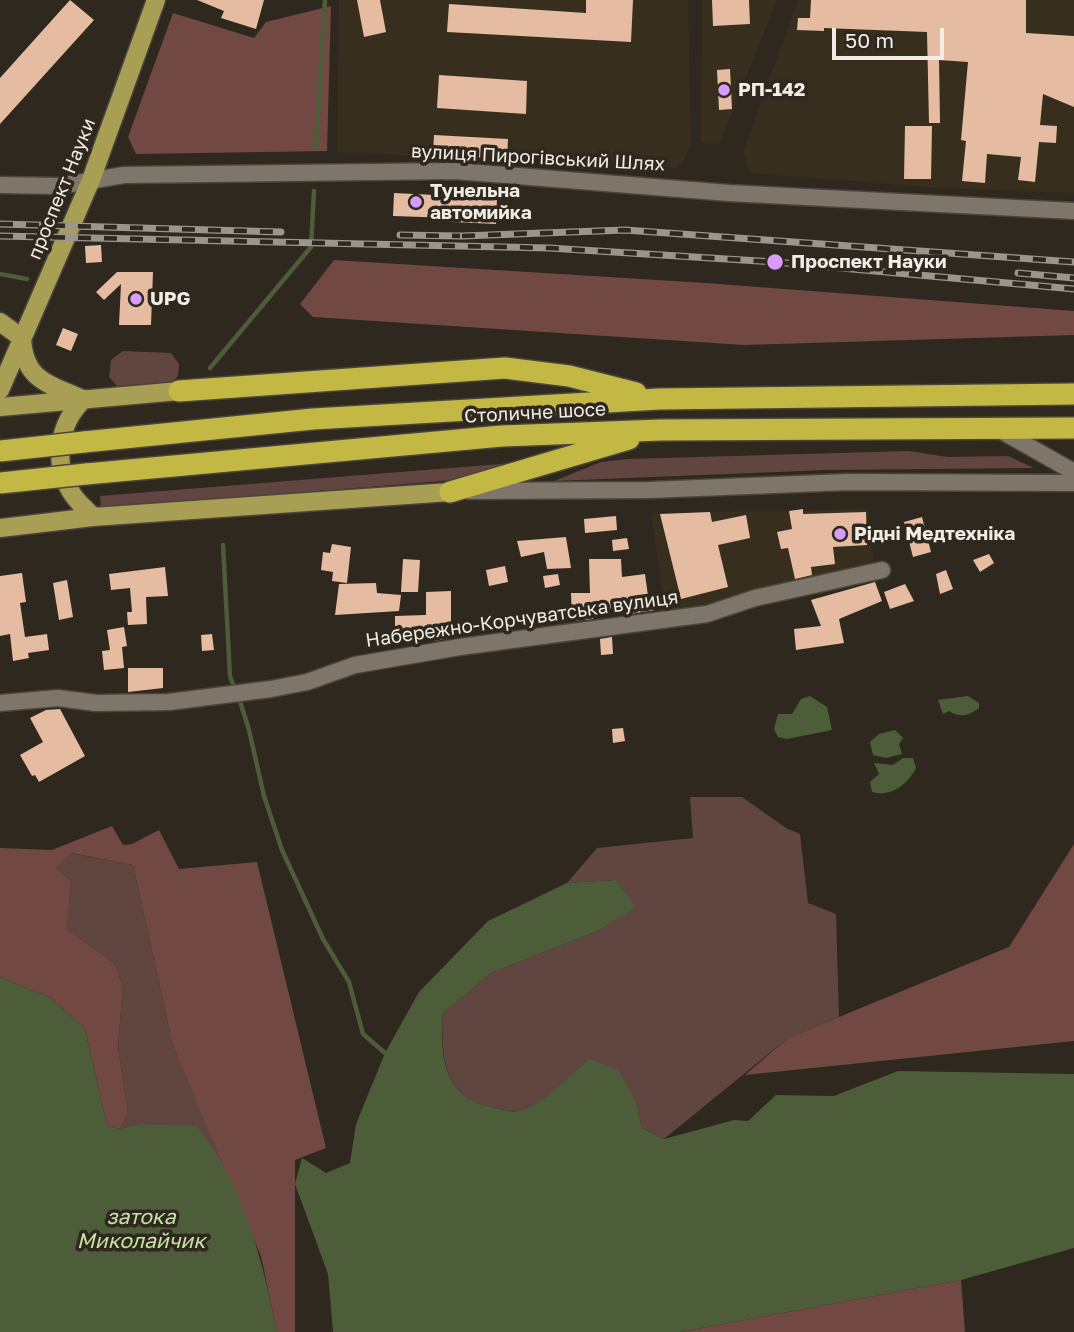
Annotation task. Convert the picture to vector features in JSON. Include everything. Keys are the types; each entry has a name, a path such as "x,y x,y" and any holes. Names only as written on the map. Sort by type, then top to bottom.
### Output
{"highway":[{"path":"179,391 505,368 569,376 659,399"},
{"name":"Столичне шосе","path":"0,451 313,419 659,399 1074,394"},
{"name":"Столичне шосе","path":"0,483 502,436 661,430 1074,428"},
{"path":"450,492 661,430"}],"main road":[{"name":"проспект Науки","path":"0,390 91,180 156,0"},
{"path":"0,322 22,338 23,356 37,379 84,400"},
{"path":"0,407 179,391"},
{"path":"84,400 69,413 64,426 61,468 71,492 93,517"},
{"path":"0,528 93,517 450,492"}],"street":[{"name":"вулиця Пирогівський Шлях","path":"0,185 59,186 124,175 455,171 729,193 1074,211"},
{"path":"996,428 1074,472"},
{"path":"450,492 649,490 848,482 1074,483"},
{"name":"Набережно-Корчуватська вулиця","path":"0,703 58,698 96,703 169,702 237,694 307,682 355,665 460,647 707,614 755,598 882,570"}],"shaded area":[{"path":"339,0 688,0 691,147 678,168 337,152"},
{"path":"702,0 777,0 720,143 701,143"},
{"path":"798,0 1074,0 1074,193 940,188 750,173 743,152"},
{"path":"331,6 327,151 136,154 128,137 173,13 254,38 266,22"},
{"path":"334,260 706,283 1074,311 1074,335 744,345 313,317 300,304"},
{"path":"123,351 171,353 179,364 178,376 172,382 117,386 109,377 111,360"},
{"path":"909,451 948,457 1008,456 1034,468 826,470 554,481 601,462 627,459"},
{"path":"525,462 465,479 101,509 100,496"},
{"path":"868,509 874,569 791,582 666,615 651,513"},
{"path":"690,797 742,797 786,828 800,834 808,903 836,914 839,1017 788,1038 664,1139 642,1128 636,1102 589,1059 539,1102 519,1111 513,1112 476,1102 464,1095 448,1073 443,1045 443,1013 491,973 598,931 635,907 616,880 567,883 597,848 693,838"},
{"path":"112,826 123,845 132,844 159,830 179,869 257,862 326,1148 295,1160 295,1332 277,1332 261,1256 173,1046 133,865 71,853 56,868 71,881 67,929 114,963 123,986 118,1047 128,1113 120,1129 107,1125 85,1029 51,998 0,977 0,848 52,850"},
{"path":"1074,844 1074,1041 745,1075 788,1038 1009,947"},
{"path":"70,853 133,865 173,1046 244,1213 93,1182 128,1113 118,1047 123,986 114,963 67,929 71,881 56,868"},
{"path":"961,1280 965,1332 680,1332"}],"water":[{"path":"810,696 827,707 832,730 787,739 778,737 774,729 778,714 792,714 801,699"},
{"path":"968,696 979,703 979,708 964,715 949,711 943,714 938,700"},
{"path":"895,730 903,738 899,744 902,754 886,758 873,755 870,742 879,734"},
{"path":"903,758 913,758 916,768 908,779 892,791 872,792 870,782 879,774 874,763 893,765"},
{"path":"616,880 636,907 598,931 491,973 443,1013 444,1059 454,1085 464,1095 476,1102 513,1112 519,1111 539,1102 589,1059 618,1070 636,1102 642,1128 664,1139 734,1120 748,1121 776,1095 834,1096 898,1071 1074,1074 1074,1248 961,1280 680,1332 333,1332 328,1274 295,1184 302,1158 326,1173 350,1163 356,1124 385,1053 419,992 488,921 567,883"},
{"name":"затока Миколайчик","path":"0,977 51,998 85,1029 107,1125 120,1129 141,1124 197,1126 227,1173 239,1198 265,1277 277,1332 0,1332"}],"building":[{"path":"70,0 94,20 0,124 0,78"},
{"path":"197,0 264,0 256,29 221,18 224,11"},
{"path":"357,0 380,0 386,32 364,37"},
{"path":"586,0 633,0 631,42 447,32 449,4 586,13"},
{"path":"712,0 749,0 750,24 713,26"},
{"path":"811,0 1026,0 1026,33 1074,36 1074,107 1043,94 1040,125 1057,126 1056,143 1039,142 1035,182 1018,180 1021,157 987,154 985,183 962,181 966,141 961,140 968,62 939,60 940,123 929,123 927,32 824,28 824,31 797,30 798,18 810,18"},
{"name":"РП-142","path":"730,69 732,109 719,110 717,70"},
{"path":"439,75 527,81 526,114 437,108"},
{"path":"905,126 932,126 931,179 904,179"},
{"path":"434,135 508,139 507,159 433,155"},
{"path":"394,193 497,198 496,224 452,222 452,218 393,216"},
{"path":"101,245 102,262 86,263 85,246"},
{"name":"UPG","path":"117,272 153,272 151,325 119,325 121,284 104,300 96,292"},
{"path":"63,328 78,334 71,351 56,345"},
{"path":"803,509 803,514 866,512 867,545 833,547 835,564 811,567 812,575 795,579 788,548 781,549 777,532 792,529 789,511"},
{"path":"710,512 712,522 746,515 750,538 718,545 728,587 681,599 660,514"},
{"path":"616,516 617,530 585,533 584,519"},
{"path":"922,517 931,552 913,557 904,522"},
{"path":"566,537 571,568 547,569 544,552 521,557 517,541"},
{"path":"627,538 629,549 613,551 612,540"},
{"path":"332,544 351,547 347,583 332,581 333,572 321,570 323,552 330,553"},
{"path":"989,554 994,563 980,572 973,560"},
{"path":"403,559 420,560 418,592 401,592"},
{"path":"589,559 621,559 622,577 645,574 648,596 654,595 655,610 629,614 629,608 593,609 593,619 572,621 571,593 590,593"},
{"path":"505,566 508,582 489,586 486,570"},
{"path":"165,567 168,596 146,597 147,624 128,625 127,612 132,612 130,588 111,590 109,574"},
{"path":"946,570 953,589 940,594 936,574"},
{"path":"22,573 26,602 20,603 25,637 47,634 49,650 28,653 29,658 13,661 10,634 0,636 0,576"},
{"path":"558,574 560,585 545,588 543,576"},
{"path":"67,580 73,617 59,620 53,583"},
{"path":"875,582 882,601 839,619 844,643 796,650 794,629 821,626 811,600"},
{"path":"376,583 377,593 401,595 399,611 335,615 339,584"},
{"path":"905,584 914,601 890,609 884,592"},
{"path":"451,591 451,638 435,641 434,634 395,636 395,616 426,615 426,592"},
{"path":"124,627 127,646 122,647 124,668 104,670 102,651 110,650 107,630"},
{"path":"212,634 214,650 202,651 201,635"},
{"path":"612,637 613,654 601,655 600,639"},
{"path":"128,668 163,668 163,688 128,692"},
{"path":"60,709 85,756 39,782 35,775 32,776 20,755 43,742 30,718 46,710"},
{"path":"623,728 625,741 613,743 612,729"}],"waterway":[{"path":"316,148 325,0"},
{"path":"210,368 311,247 314,191"},
{"path":"0,274 27,279"},
{"path":"223,545 230,676 235,690"},
{"path":"239,698 264,796 282,850 323,939 349,982 363,1034 385,1053"}],"railway":[{"path":"0,224 281,232"},
{"path":"462,236 625,230 1074,262"},
{"path":"400,235 460,236"},
{"path":"0,236 549,248 775,262 1074,289"},
{"path":"1018,273 1074,278"}],"place":[{"name":"РП-142","path":"724,90"},
{"name":"Тунельна автомийка","path":"416,202"},
{"name":"Проспект Науки","path":"775,262"},
{"name":"UPG","path":"136,299"},
{"name":"Рідні Медтехніка","path":"840,534"}]}
